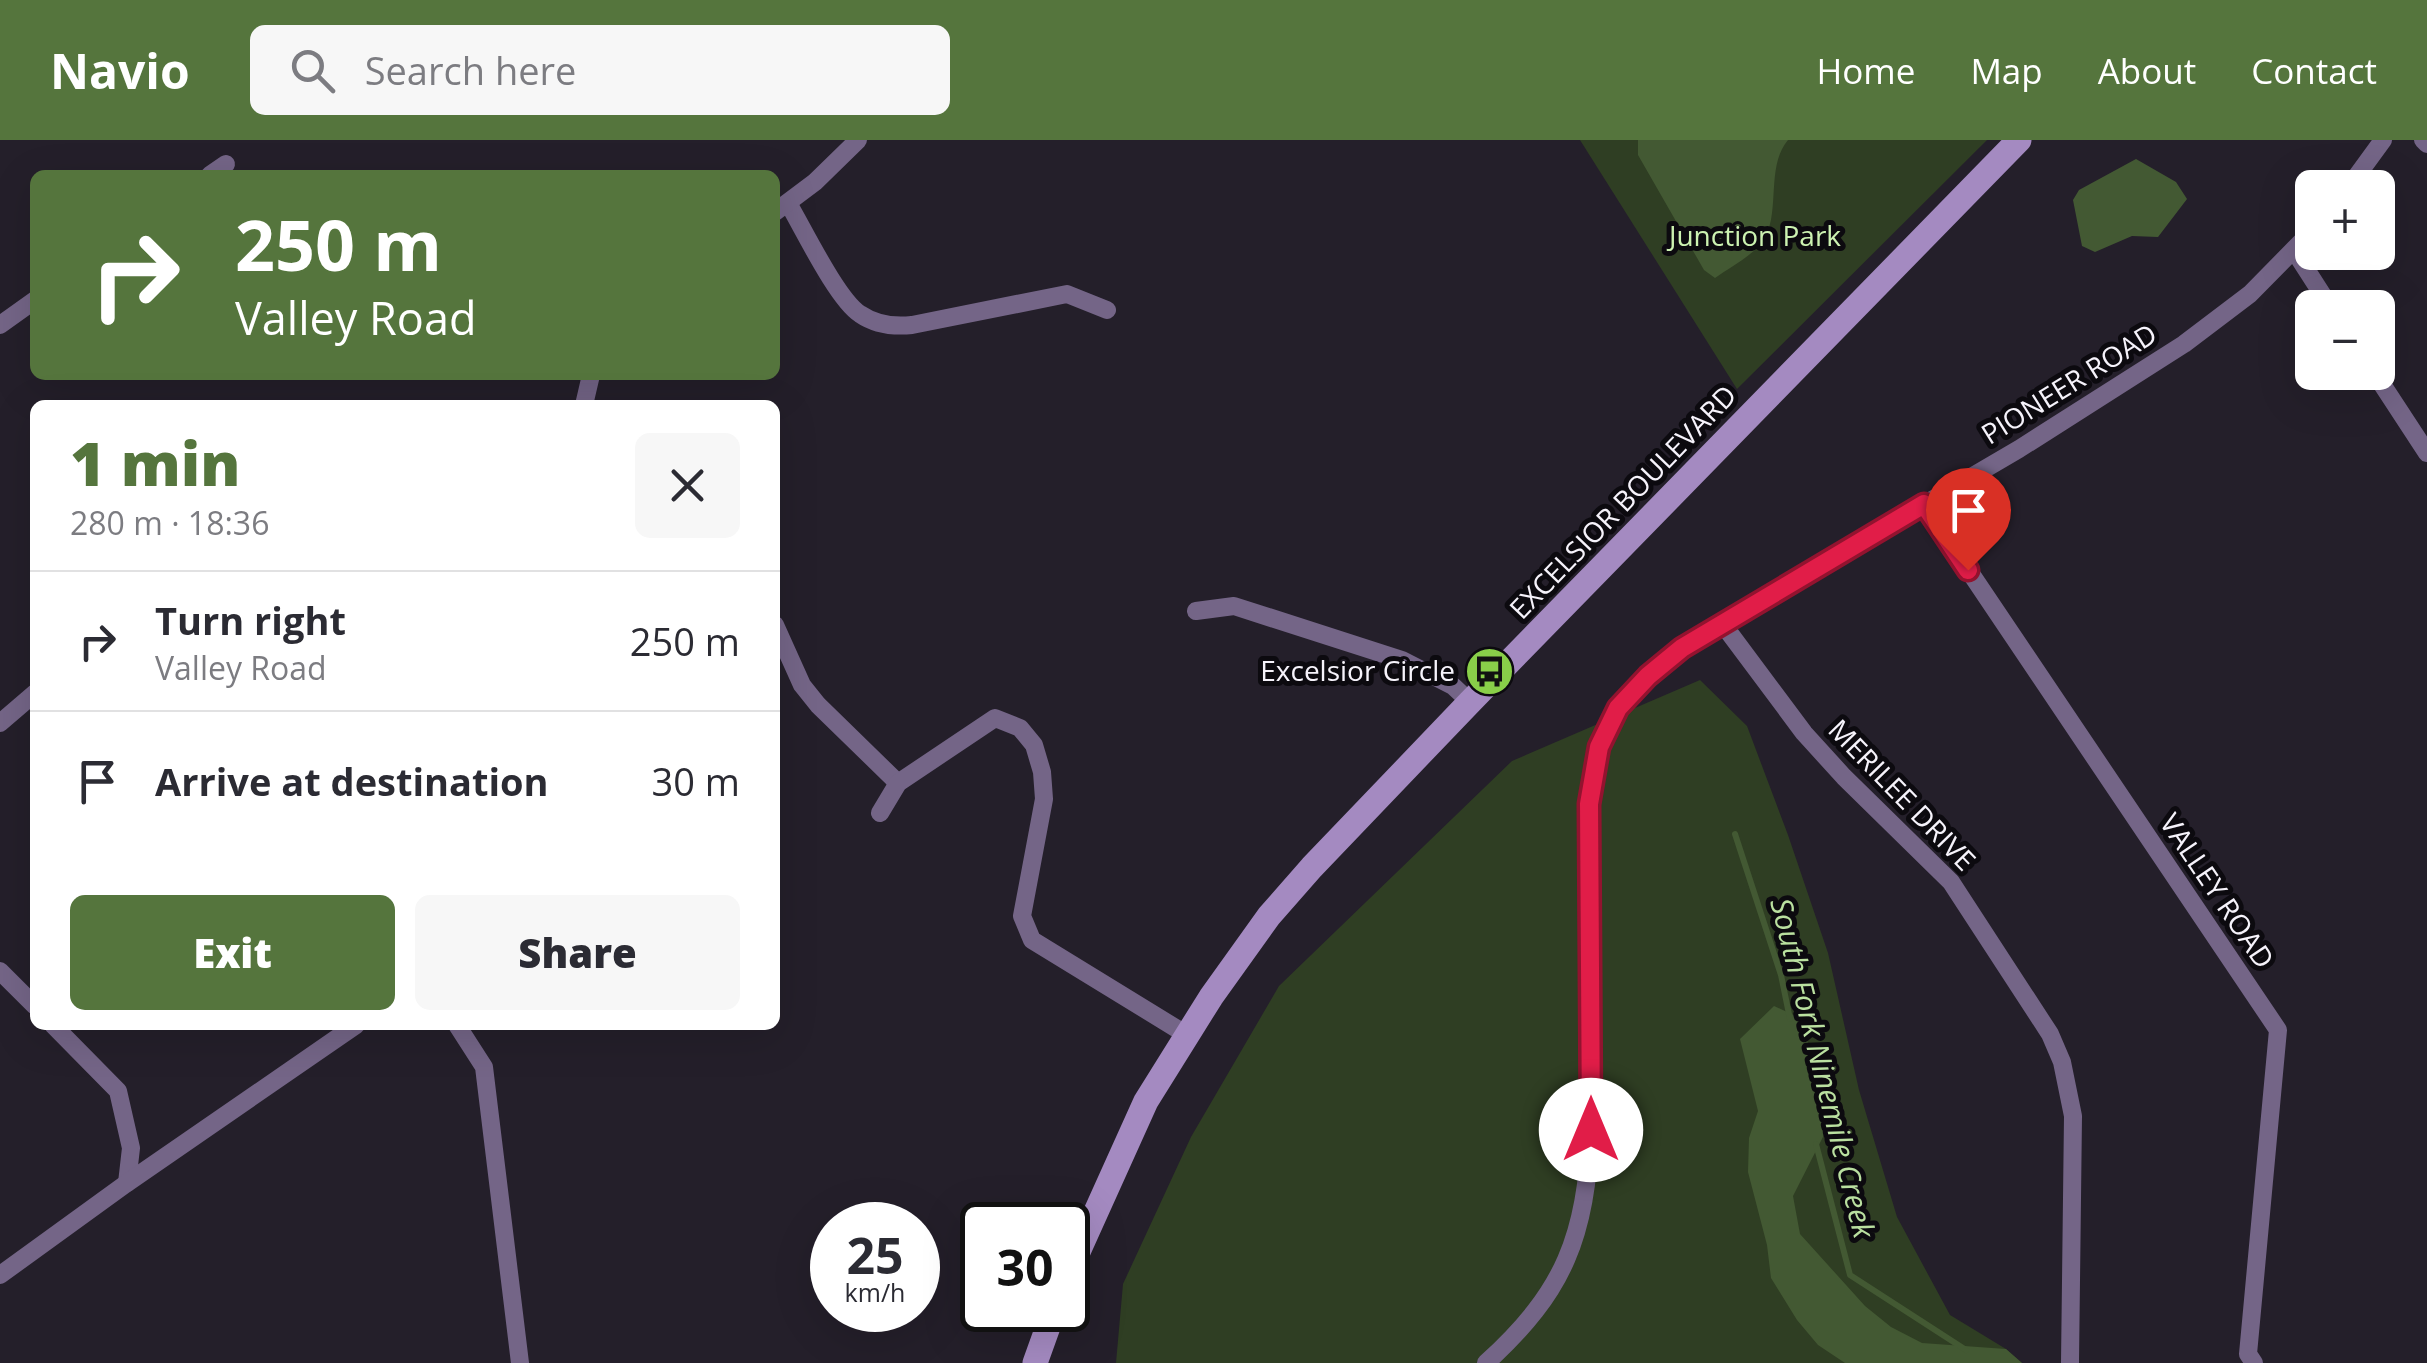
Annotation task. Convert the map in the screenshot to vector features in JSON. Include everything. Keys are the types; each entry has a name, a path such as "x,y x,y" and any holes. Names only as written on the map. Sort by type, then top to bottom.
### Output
{"main road":[{"name":"EXCELSIOR BOULEVARD","path":"1090,1225 1146,1102 1210,996 1269,916 1470,702 2019,140"},
{"path":"1035,1363 1046,1332"}],"street":[{"path":"858,140 816,182 782,208 856,312 874,322 912,325 1067,294 1107,310"},
{"path":"2362,170 2384,140"},
{"path":"217,170 226,164"},
{"name":"PIONEER ROAD","path":"1486,1363 1527,1322 1558,1278 1579,1228 1591,1130 1589,804 1599,747 1618,708 1648,676 1722,622 2049,431 2184,344 2250,294 2295,252"},
{"path":"0,324 30,303"},
{"path":"2386,390 2427,452"},
{"name":"VALLEY ROAD","path":"1924,504 2278,1030 2248,1354 2254,1363"},
{"path":"1196,611 1234,606 1402,660 1452,686 1470,702"},
{"name":"MERILEE DRIVE","path":"1722,622 1804,733 1951,882 2050,1034 2062,1062 2073,1116 2070,1363"},
{"path":"780,636 798,676 818,704 898,783"},
{"path":"0,724 30,697"},
{"path":"880,813 898,783 995,718 1020,728 1034,746 1042,772 1044,800 1022,916 1032,940 1187,1035"},
{"path":"0,970 30,1001"},
{"path":"59,1030 118,1091 131,1148 127,1182"},
{"path":"0,1275 127,1182 349,1030"},
{"path":"460,1030 484,1068 520,1363"}],"green space":[{"name":"Junction Park","path":"1580,140 1987,140 1737,389"},
{"path":"1700,680 1747,726 1788,835 1828,953 1859,1090 1897,1217 1950,1315 2022,1363 1116,1363 1123,1284 1191,1137 1279,986 1512,761"}],"shaded area":[{"path":"1638,140 1788,140 1777,165 1771,222 1760,245 1715,278 1704,270 1638,155"},
{"path":"2136,159 2176,182 2187,199 2158,237 2132,236 2095,252 2082,246 2073,200 2079,190"},
{"path":"1774,1006 1800,1018 1827,1129 1793,1196 1800,1234 1865,1306 1891,1327 1922,1343 2006,1349 2022,1363 1845,1363 1818,1345 1797,1320 1771,1278 1767,1245 1748,1172 1749,1138 1758,1111 1740,1039"}],"waterway":[{"name":"South Fork Ninemile Creek","path":"1735,834 1781,975 1790,1019"},
{"name":"South Fork Ninemile Creek","path":"1816,1144 1850,1275 1966,1350"}],"place":[{"name":"Excelsior Circle","path":"1490,671"}],"route":[{"path":"1591,1130 1589,804 1599,747 1618,708 1682,648 1924,504 1968,570"}]}
